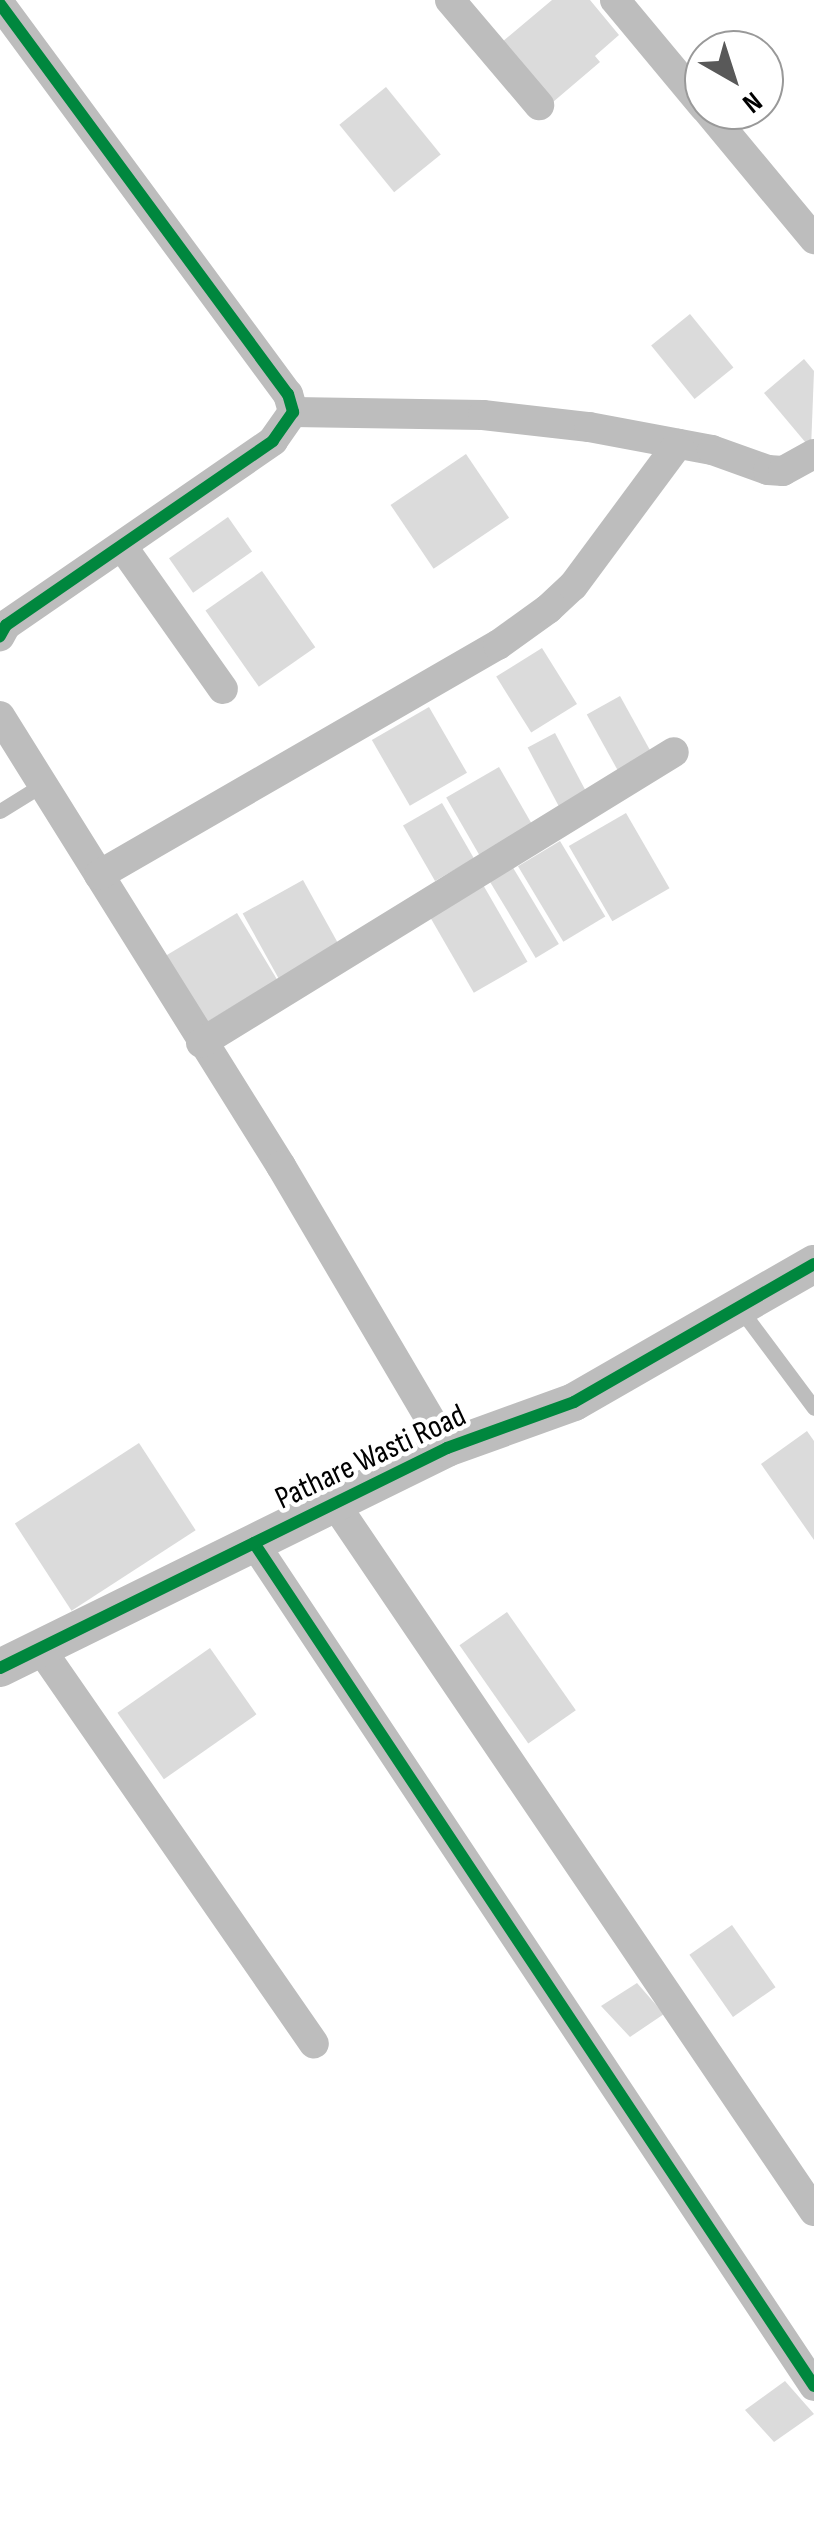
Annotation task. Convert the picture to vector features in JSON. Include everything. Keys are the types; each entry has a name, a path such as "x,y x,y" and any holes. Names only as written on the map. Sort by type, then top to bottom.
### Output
{"street":[{"path":"450,0 539,105"},
{"path":"615,0 684,83"},
{"path":"0,4 288,394 293,412 273,442 0,636"},
{"path":"723,130 814,240"},
{"path":"293,412 482,416 678,444 783,471 814,454"},
{"path":"99,875 535,618 573,586 678,444"},
{"path":"122,546 223,689"},
{"path":"0,716 447,1448"},
{"path":"201,1042 674,752"},
{"name":"Pathare Wasti Road","path":"0,1668 447,1448 574,1402 741,1310 814,1264"},
{"path":"336,1504 814,2211"},
{"path":"254,1543 814,2386"},
{"path":"40,1648 314,2042"}],"lane":[{"path":"0,811 42,784"},
{"path":"741,1310 814,1408"}],"building":[{"path":"552,0 590,0 619,35 595,56 600,62 553,102 502,42"},
{"path":"386,87 441,155 394,192 339,125"},
{"path":"690,314 733,368 695,399 651,345"},
{"path":"804,359 814,371 811,449 764,393"},
{"path":"466,454 509,518 434,569 391,505"},
{"path":"228,517 252,551 193,593 169,558"},
{"path":"262,571 315,647 259,687 205,611"},
{"path":"542,648 577,704 531,733 496,677"},
{"path":"620,696 654,757 621,776 587,714"},
{"path":"429,707 467,773 410,806 372,740"},
{"path":"555,733 587,794 560,808 528,748"},
{"path":"499,767 533,826 480,856 446,798"},
{"path":"442,803 474,858 435,881 403,826"},
{"path":"626,813 670,888 612,921 569,846"},
{"path":"560,841 605,916 563,942 518,866"},
{"path":"512,866 559,944 536,958 489,880"},
{"path":"303,880 339,945 279,978 243,913"},
{"path":"482,883 528,962 474,993 428,914"},
{"path":"237,913 277,980 200,1026 160,959"},
{"path":"807,1431 814,1441 814,1540 761,1464"},
{"path":"139,1443 196,1530 72,1611 15,1524"},
{"path":"507,1612 576,1710 528,1744 459,1645"},
{"path":"210,1648 256,1714 164,1779 117,1713"},
{"path":"732,1925 776,1987 733,2017 689,1955"},
{"path":"637,1983 664,2014 630,2037 601,2006"},
{"path":"785,2381 814,2414 774,2442 745,2410"}],"cycle path":[{"path":"0,4 288,394 293,412 273,441 6,625 0,636"},
{"path":"0,1668 447,1448 574,1402 814,1264"},
{"path":"254,1543 814,2386"}]}
